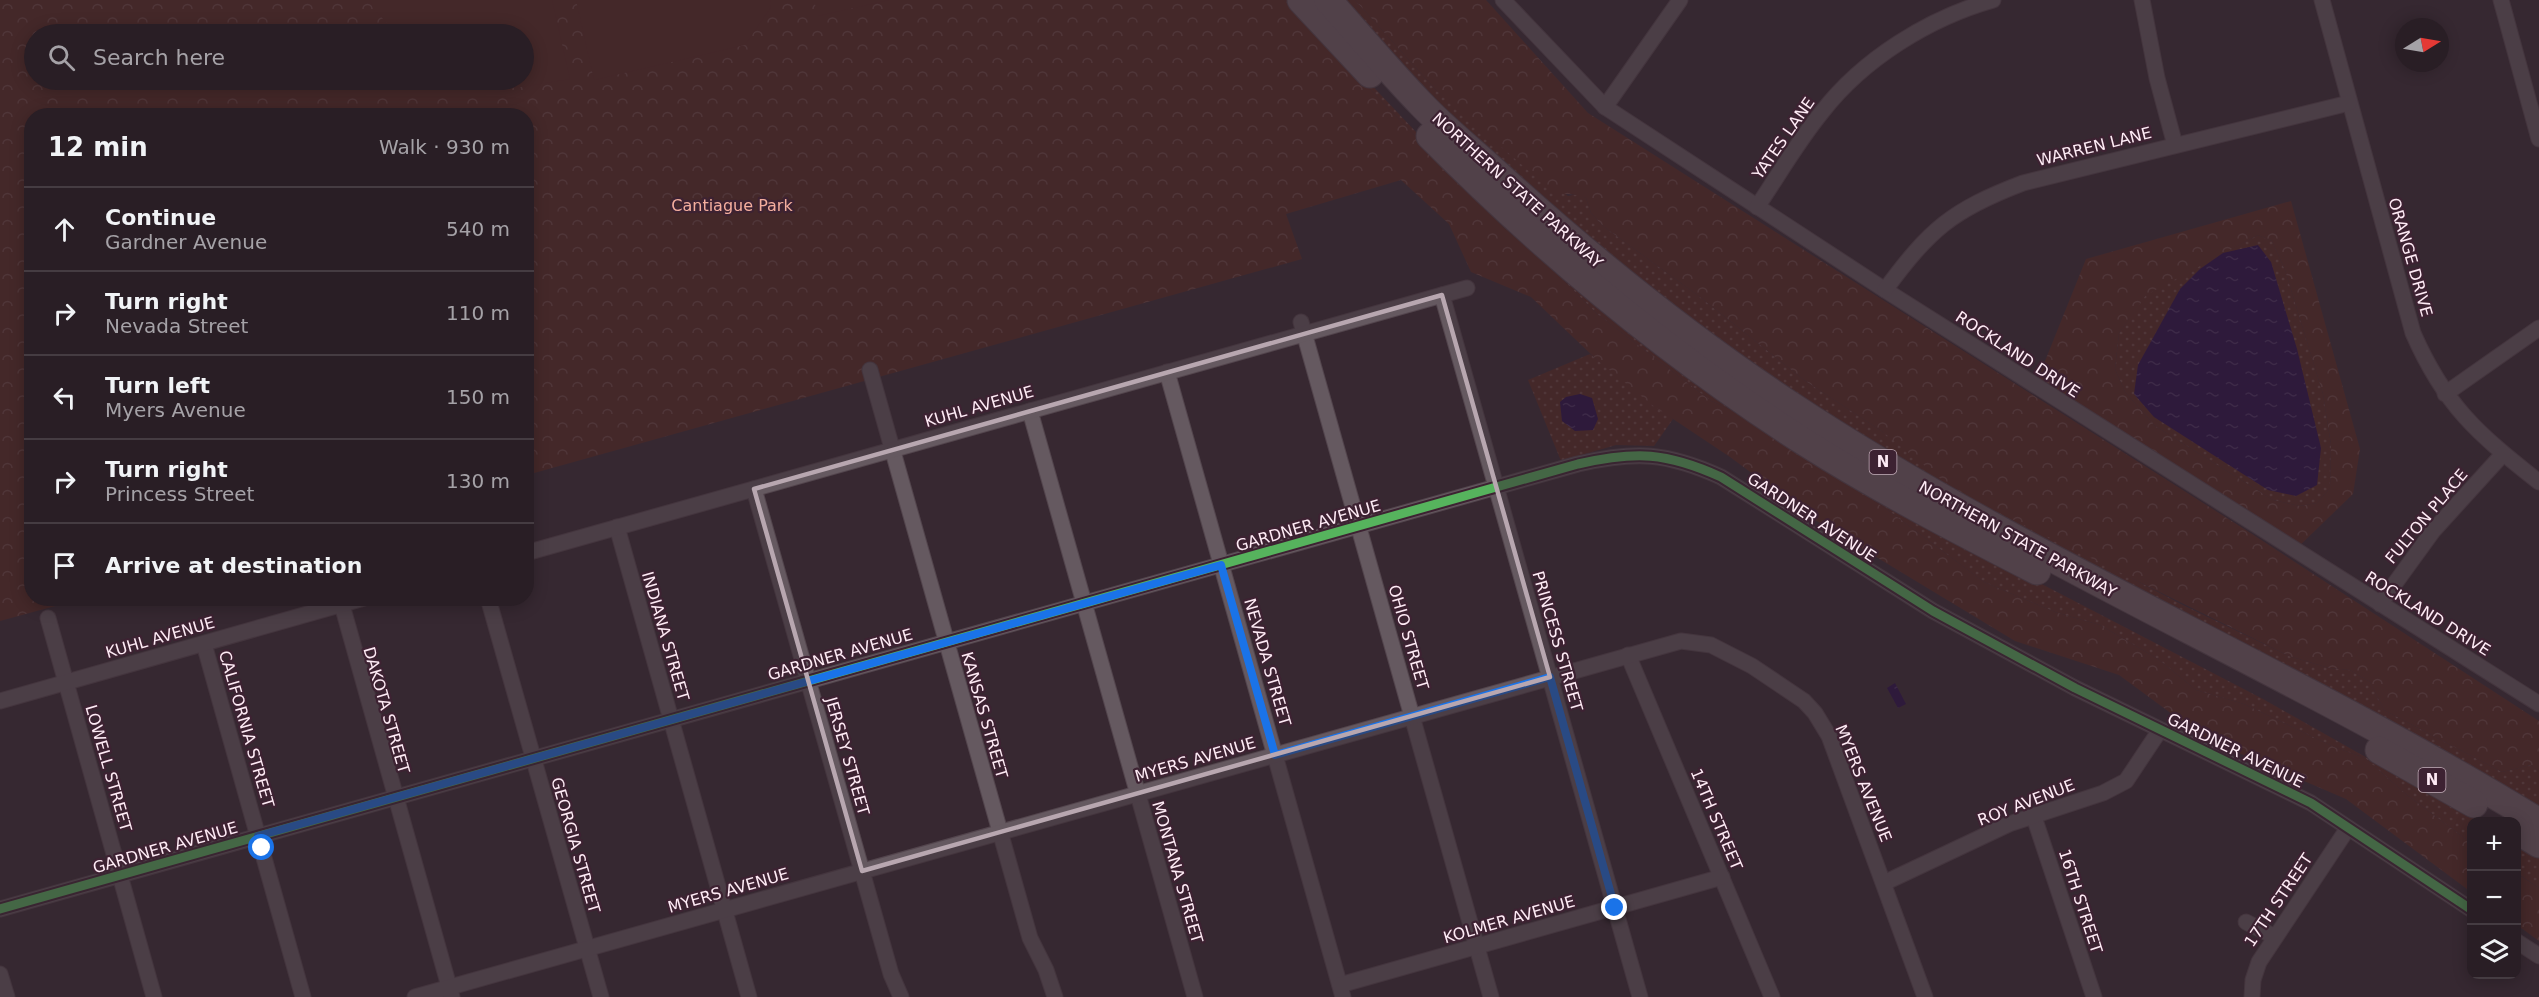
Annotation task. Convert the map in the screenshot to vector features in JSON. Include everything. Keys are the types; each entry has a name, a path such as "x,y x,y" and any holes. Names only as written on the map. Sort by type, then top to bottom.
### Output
{"highway":[{"name":"NORTHERN STATE PARKWAY","path":"1301,0 1479,185 1602,294 1677,353 1806,443 1943,522 2360,739 2494,817"},
{"name":"NORTHERN STATE PARKWAY","path":"1328,0 1422,105 1565,236 1688,334 1790,404 1999,530 2111,591 2367,722 2539,822"},
{"path":"2521,833 2539,844"}],"street":[{"name":"ROCKLAND DRIVE","path":"1503,0 1605,107 1885,290 2539,704"},
{"path":"1605,107 1680,0"},
{"name":"YATES LANE","path":"1757,207 1822,111 1851,81 1898,44 1933,23 1993,0"},
{"path":"2142,0 2157,78 2175,145"},
{"name":"ORANGE DRIVE","path":"2322,0 2413,333 2428,367 2445,394 2471,426 2539,482"},
{"path":"2501,0 2539,139"},
{"name":"WARREN LANE","path":"1885,290 1924,241 1944,222 1977,200 2023,183 2349,103"},
{"name":"KUHL AVENUE","path":"534,551 1167,372 1303,328 1467,288"},
{"name":"PRINCESS STREET","path":"1442,295 1640,997"},
{"name":"OHIO STREET","path":"1303,328 1491,997"},
{"path":"2445,394 2539,328"},
{"name":"KANSAS STREET","path":"870,370 1030,938 1046,970 1055,997"},
{"name":"NEVADA STREET","path":"1167,372 1342,991"},
{"name":"MONTANA STREET","path":"1030,411 1195,997"},
{"name":"FULTON PLACE","path":"2380,604 2433,531 2503,454"},
{"name":"GARDNER AVENUE","path":"0,909 1617,455 1654,455 1693,464 1721,477 1933,611 2075,688 2311,803 2467,907"},
{"name":"JERSEY STREET","path":"754,489 891,974 901,997"},
{"name":"INDIANA STREET","path":"617,527 749,997"},
{"name":"KUHL AVENUE","path":"0,701 338,606"},
{"name":"DAKOTA STREET","path":"342,606 451,992"},
{"name":"GEORGIA STREET","path":"490,606 600,997"},
{"name":"LOWELL STREET","path":"48,618 154,997"},
{"name":"MYERS AVENUE","path":"415,997 451,992 587,948 1681,641 1711,645 1752,666 1804,701 1815,713 1829,736 1925,997"},
{"name":"CALIFORNIA STREET","path":"204,644 303,997"},
{"name":"14TH STREET","path":"1628,655 1772,997"},
{"name":"ROY AVENUE","path":"1884,883 2009,825 2103,793 2126,781 2160,730"},
{"name":"16TH STREET","path":"2034,817 2094,997"},
{"name":"17TH STREET","path":"2252,997 2253,980 2259,962 2348,828"},
{"name":"KOLMER AVENUE","path":"1342,991 1477,947 1722,877"},
{"path":"2246,922 2275,937"},
{"path":"2521,944 2539,956"},
{"path":"0,974 7,997"}],"highlighted area":[{"path":"1442,295 1550,677 862,871 754,489"}],"green space":[{"name":"Cantiague Park","path":"0,0 1284,0 1504,228 1544,261 1596,313 1711,401 1752,419 1889,511 1984,582 2055,612 2100,625 2158,659 2196,690 2244,704 2334,747 2365,758 2407,795 2467,840 2467,889 2346,799 2206,739 2119,675 2015,641 1815,520 1730,457 1652,405 1596,359 1531,297 1471,272 1449,224 1401,180 1286,214 1302,259 534,473 534,108 24,108 24,606 55,606 0,621"},
{"path":"370,0 552,0 570,79 534,85 534,24 388,24 373,8"},
{"path":"576,0 770,0 771,7 745,45 594,80"},
{"path":"814,0 889,0 818,16"},
{"path":"1284,0 1291,0 1434,151 2003,564 2263,699 2472,817 2467,817 2467,840 2407,795 2365,758 2334,747 2244,704 2196,690 2158,659 2100,625 2055,612 1984,582 1889,511 1752,419 1711,401 1596,313 1544,261 1504,228"},
{"path":"1339,0 1355,0 1436,90 1568,196 1578,194 1586,198 1591,213 1603,226 1700,297 1804,380 1883,432 2086,554 2181,604 2289,656 2329,668 2350,670 2370,682 2384,710 2502,772 2531,765 2539,772 2539,807 2023,536 1759,377 1504,171"},
{"path":"1355,0 1486,0 1588,113 2252,534 2539,721 2539,772 2531,765 2502,772 2384,710 2370,682 2350,670 2329,668 2289,656 1957,492 1883,432 1804,380 1700,297 1603,226 1591,213 1586,198 1553,192 1436,90"},
{"path":"2291,201 2360,449 2353,494 2294,551 2035,386 2086,259","holes":["2258,235 2272,241 2285,270 2323,394 2331,445 2330,488 2317,503 2300,506 2273,500 2155,426 2125,392 2115,369 2119,333 2146,295"]},
{"path":"2258,235 2272,241 2285,270 2323,394 2331,445 2330,488 2317,503 2300,506 2273,500 2155,426 2125,392 2115,369 2119,333 2146,294"},
{"path":"1590,354 1673,419 1654,446 1616,445 1561,461 1528,380"},
{"path":"2521,847 2539,858 2539,888 2521,876"},
{"path":"2521,876 2539,888 2539,941 2521,928"}],"water":[{"path":"2258,245 2271,262 2297,349 2321,448 2317,485 2296,496 2268,490 2154,417 2134,394 2138,365 2180,289 2200,269 2223,253"},
{"path":"1580,394 1592,398 1598,419 1593,430 1575,431 1562,421 1560,402 1566,397"},
{"path":"1895,683 1906,704 1898,708 1887,688"}],"cycle path":[{"path":"0,909 1578,464 1634,456 1667,458 1721,477 1933,611 2075,688 2311,803 2467,907"}],"route":[{"path":"262,848 258,836 1221,565 1275,755 1550,677 1615,908"}]}
